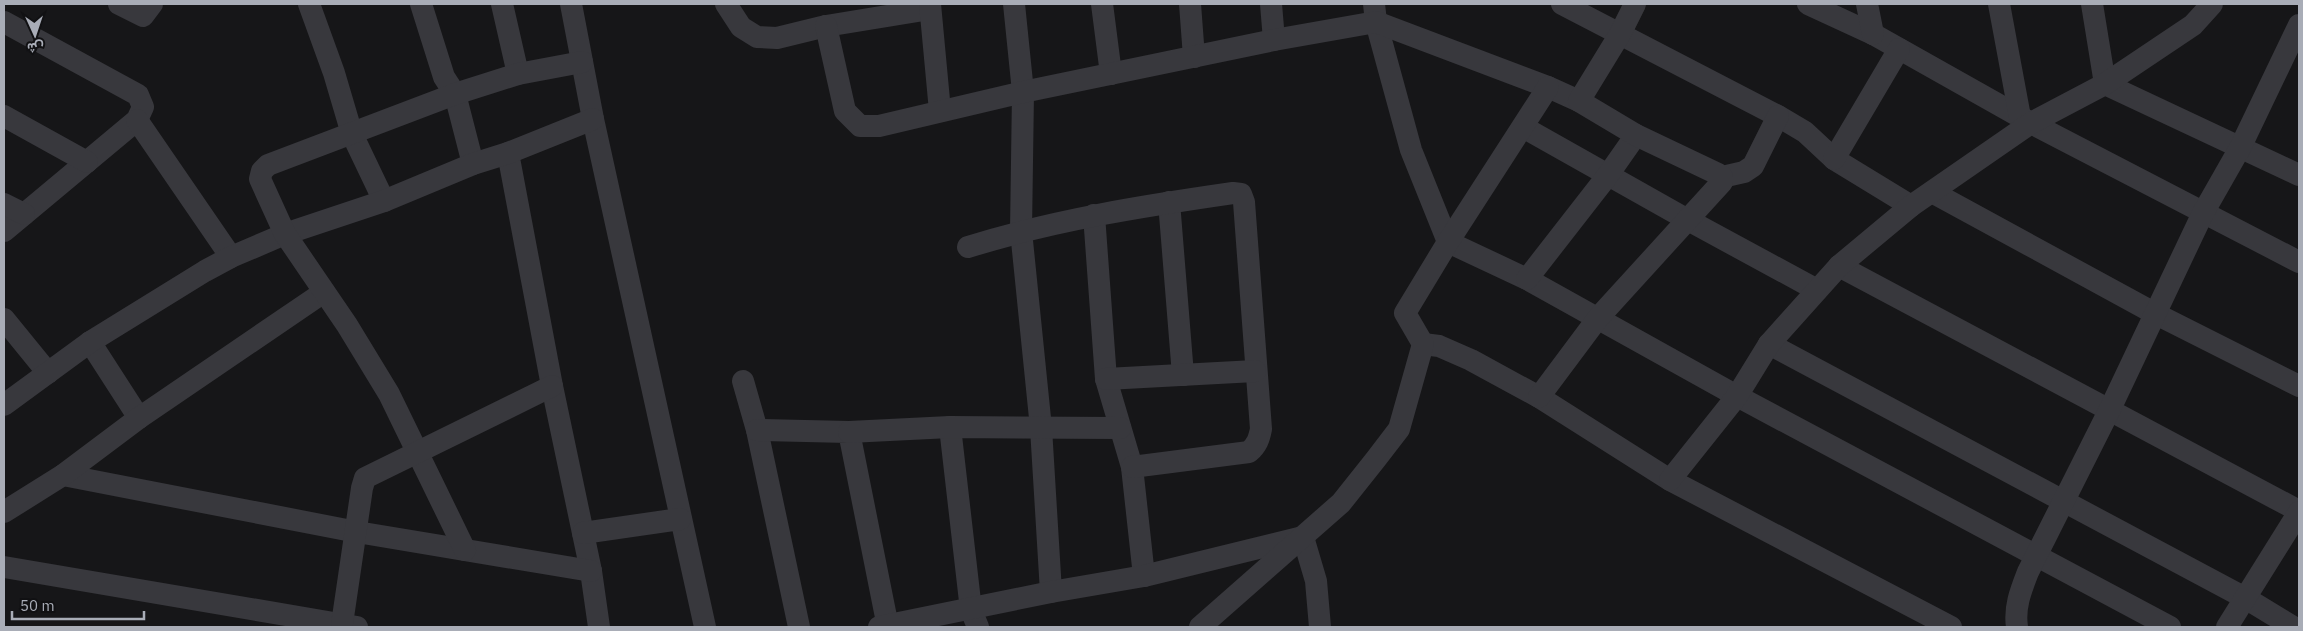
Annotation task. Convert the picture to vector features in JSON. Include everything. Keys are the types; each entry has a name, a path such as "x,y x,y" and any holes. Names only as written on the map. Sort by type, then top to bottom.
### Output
{"street":[{"path":"119,4 143,16 152,4"},
{"path":"310,4 331,64 352,134 384,201"},
{"path":"422,4 444,77 455,94 473,164"},
{"path":"502,4 518,74"},
{"path":"571,4 593,119 705,627"},
{"path":"726,4 741,27 757,37 777,38 826,26 930,6 940,111"},
{"path":"1014,4 1023,92 1021,231 1041,428 1051,592"},
{"path":"1102,4 1111,74"},
{"path":"1190,4 1194,57"},
{"path":"1271,4 1274,40"},
{"path":"1562,4 1778,116 1805,132 1834,159 1911,206"},
{"path":"1579,101 1620,34 1635,4"},
{"path":"1808,4 1872,34 2025,120 2299,262"},
{"path":"1867,4 1872,34"},
{"path":"1999,4 2025,120"},
{"path":"2092,4 2105,84"},
{"path":"1670,480 1737,396 1769,344 1839,266 1911,206 2025,120 2105,84 2191,15 2212,4"},
{"path":"826,26 845,111 860,126 880,126 1023,92 1274,40 1375,13 1579,101 1636,135 1722,177 1744,172 1753,166 1778,116"},
{"path":"1375,13 1411,150 1448,242 1527,278 1737,396 2170,627"},
{"path":"4,22 138,95 142,107 137,120 4,231"},
{"path":"2017,627 2016,618 2019,594 2203,213 2240,148 2299,25"},
{"path":"1834,159 1899,49"},
{"path":"465,550 416,453 389,394 285,234 260,179 262,171 268,165 455,94 518,74 582,62"},
{"path":"2105,84 2299,175"},
{"path":"1200,627 1340,503 1399,429 1423,344 1405,313 1448,242 1548,87"},
{"path":"4,116 87,162"},
{"path":"4,405 90,342 204,271 231,257 285,234 384,201 473,164 508,153 593,119"},
{"path":"137,120 231,257"},
{"path":"1523,127 1817,290"},
{"path":"1527,278 1608,175 1636,135"},
{"path":"508,153 552,386 591,570 599,627"},
{"path":"1540,397 1598,318 1719,186 1722,177"},
{"path":"1932,192 2154,313 2299,386"},
{"path":"968,247 1021,231 1094,215 1169,202 1233,193 1241,194 1244,202 1255,371 1261,429 1256,446 1249,452 1132,467"},
{"path":"1169,202 1183,375"},
{"path":"4,204 24,214"},
{"path":"1094,215 1106,379 1132,467 1144,576"},
{"path":"1839,266 2110,409 2299,512 2247,599 2227,627"},
{"path":"4,512 63,475 140,418 324,292"},
{"path":"4,318 48,373"},
{"path":"90,342 140,418"},
{"path":"1423,344 1439,346 1471,360 1540,397 1670,480 1951,627"},
{"path":"1769,344 2247,599 2293,627"},
{"path":"1106,379 1255,371"},
{"path":"743,381 757,430 799,627"},
{"path":"4,567 349,625 362,488 366,478 552,386"},
{"path":"757,430 849,432 950,427 1120,428"},
{"path":"950,427 975,619"},
{"path":"849,432 885,627 975,619 1051,592 1144,576 1302,536"},
{"path":"63,475 357,532 591,570"},
{"path":"583,533 680,519"},
{"path":"1302,536 1316,581 1320,627"}]}
